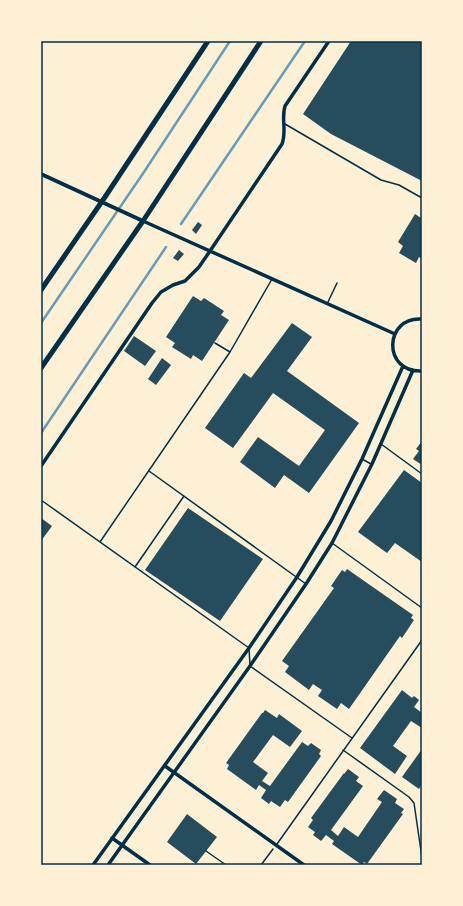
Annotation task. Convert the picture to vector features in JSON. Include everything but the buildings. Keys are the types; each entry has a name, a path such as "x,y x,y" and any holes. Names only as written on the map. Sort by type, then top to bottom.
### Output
{"main road":[{"path":"41,290 208,41"},
{"path":"41,368 143,221 261,41"}],"street":[{"path":"41,466 152,303 161,292 173,285 185,281 199,267 210,251 282,144 284,136 282,115 285,106 329,41"},
{"path":"41,174 395,334"},
{"path":"422,319 411,320 403,324 397,330 393,338 392,348 400,364 413,370 422,371"},
{"path":"93,865 249,648 297,577 331,521 362,459 404,366"},
{"path":"108,865 250,666 332,543 372,464 413,370"},
{"path":"165,766 304,865"},
{"path":"112,838 150,865"}],"lane":[{"path":"283,123 381,180 399,185 422,198"},
{"path":"100,542 230,352 272,279"},
{"path":"327,304 337,283"},
{"path":"214,343 230,352"},
{"path":"381,444 422,474"},
{"path":"362,459 372,464"},
{"path":"148,470 306,584"},
{"path":"135,567 184,496"},
{"path":"41,500 249,648 250,666 352,738"},
{"path":"332,543 422,608"},
{"path":"276,845 422,640"},
{"path":"343,750 409,797 414,803 422,858"}],"path":[{"path":"261,865 276,845"},
{"path":"206,851 226,865"}],"waterway":[{"path":"41,323 144,172 230,41"},
{"path":"181,224 305,41"},
{"path":"41,433 166,247"}]}
